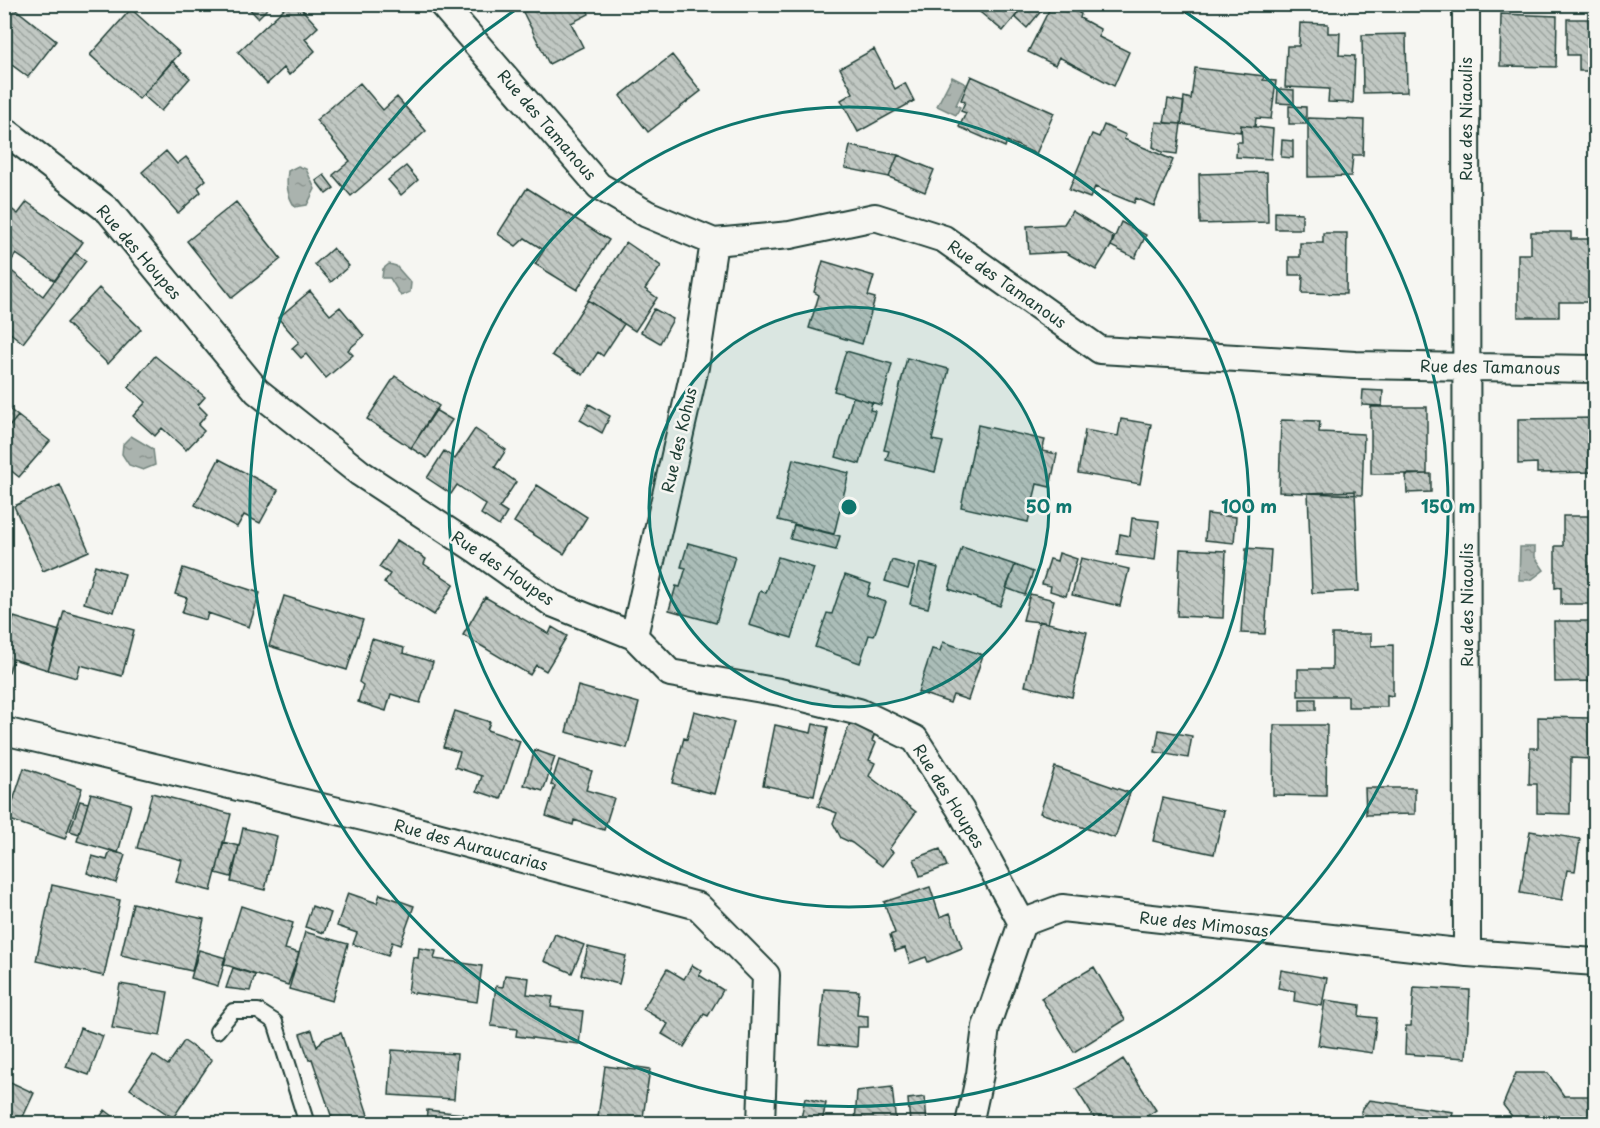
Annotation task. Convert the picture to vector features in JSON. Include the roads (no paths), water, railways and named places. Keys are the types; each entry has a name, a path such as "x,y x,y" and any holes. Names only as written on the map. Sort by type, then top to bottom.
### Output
{"street":[{"name":"Rue des Tamanous","path":"442,4 599,186 647,214 714,242 790,235 875,217 944,239 1100,350 1355,365 1596,369"},
{"name":"Rue des Niaoulis","path":"1466,4 1467,953"},
{"name":"Rue des Houpes","path":"4,130 109,211 256,391 321,444 552,603 634,636 670,673 780,692 860,712 915,739 960,809 1022,923"},
{"name":"Rue des Kohus","path":"634,636 695,367 714,242"},
{"name":"Rue des Auraucarias","path":"4,731 388,822 698,906 766,975 761,1124"},
{"name":"Rue des Mimosas","path":"1022,923 1062,908 1467,953 1596,962"},
{"path":"969,1124 980,1074 986,1027 1022,923"}],"lane":[{"path":"217,1031 233,1011 258,1011 275,1022 307,1124"}],"water":[{"path":"952,77 966,84 956,105 960,107 956,115 937,106"},
{"path":"298,166 306,169 315,189 307,205 295,207 289,194 287,176 288,171"},
{"path":"389,264 396,266 411,283 410,292 401,296 390,278 382,278 383,269"},
{"path":"131,436 153,449 155,465 143,470 129,465 122,454 123,444"},
{"path":"1520,547 1535,547 1535,557 1544,570 1531,580 1519,580"}]}
